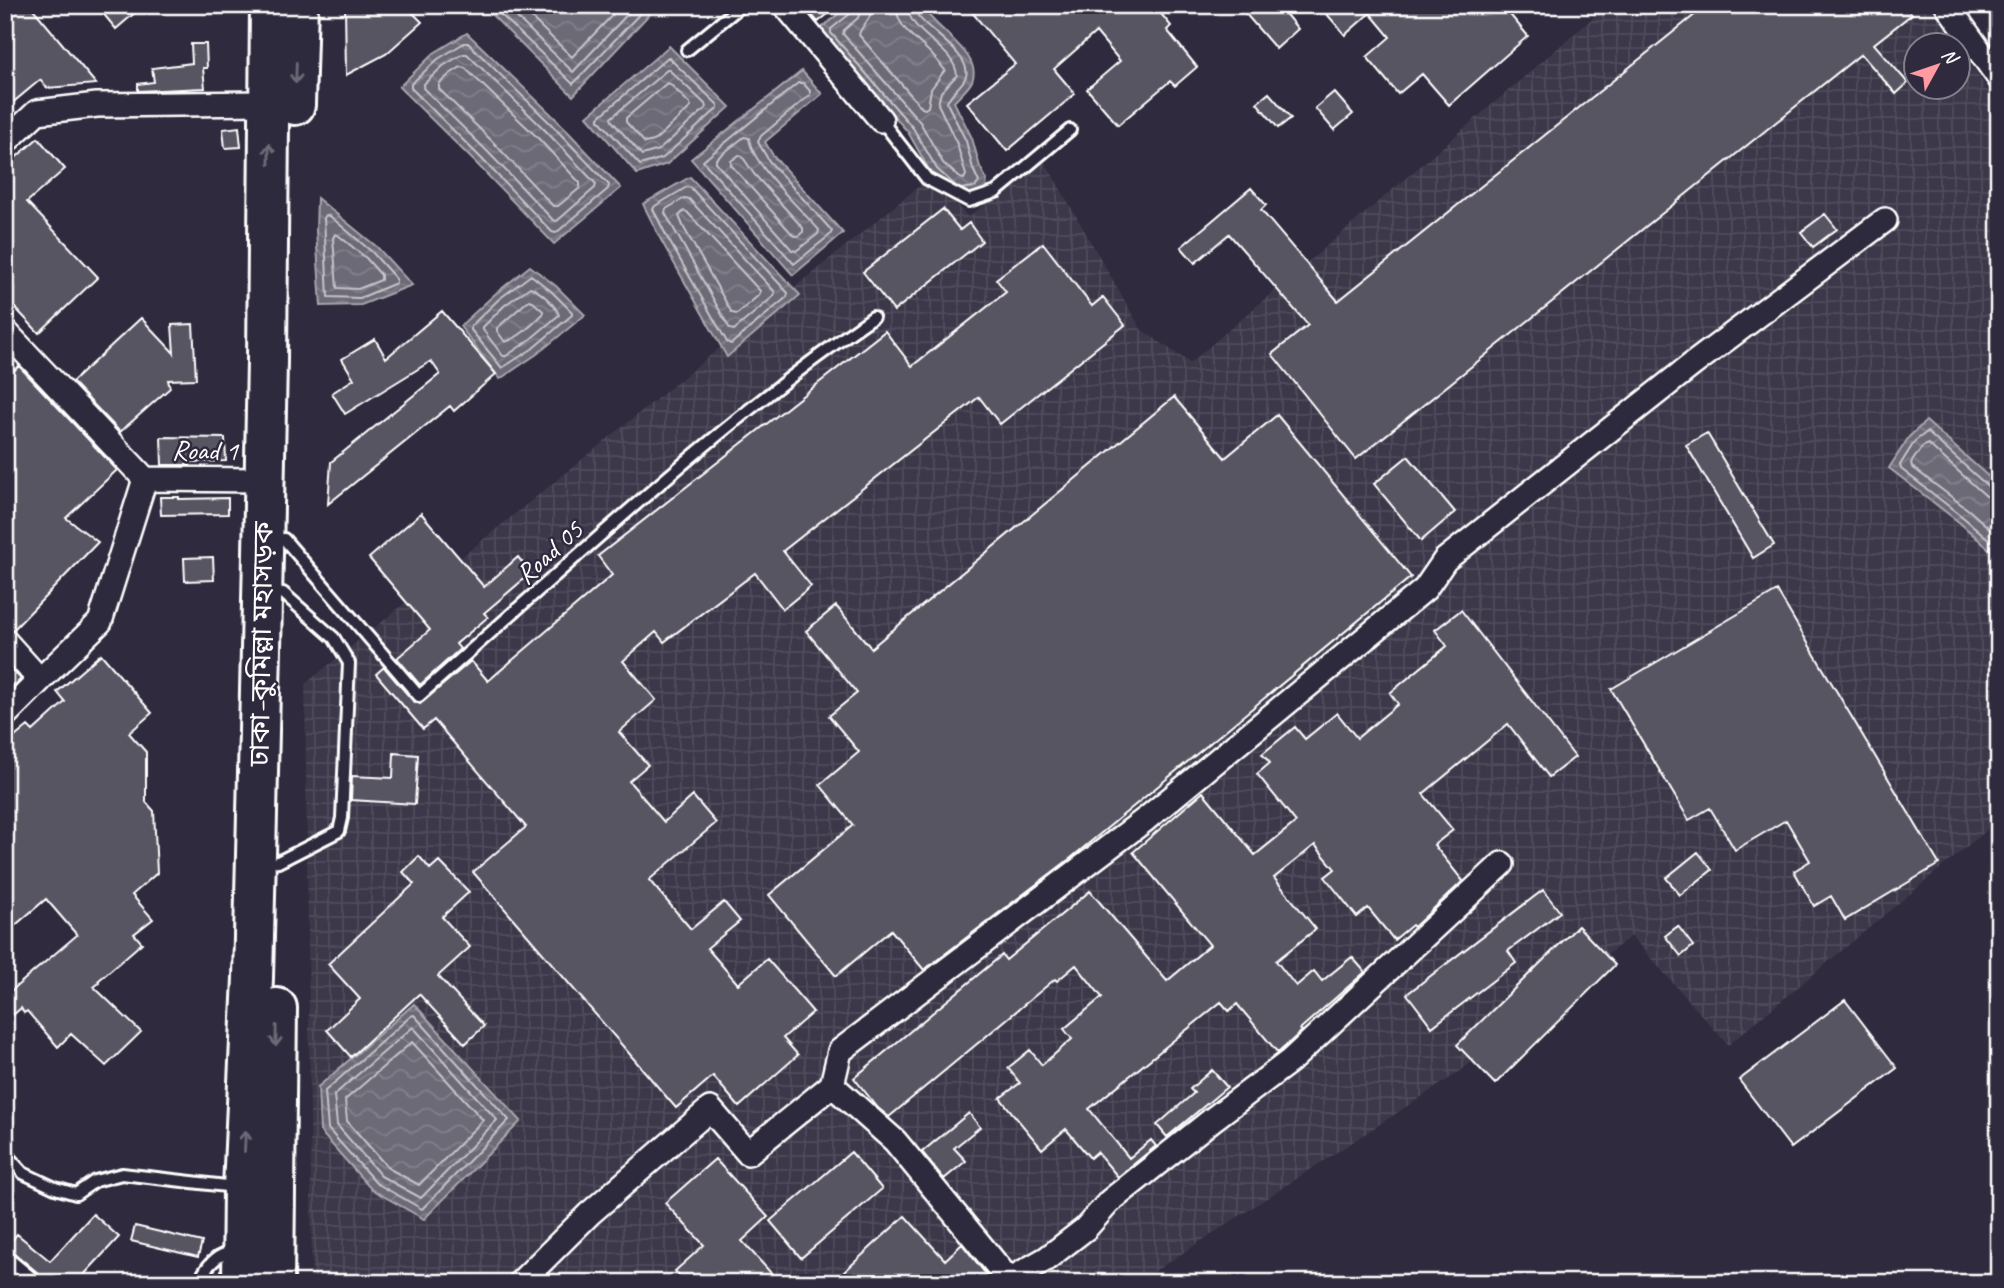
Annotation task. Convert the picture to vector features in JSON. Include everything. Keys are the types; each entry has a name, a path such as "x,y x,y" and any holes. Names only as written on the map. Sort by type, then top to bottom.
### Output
{"highway":[{"name":"ঢাকা–কুমিল্লা মহাসড়ক","path":"264,1275 278,862 284,539 270,103 270,5"},
{"name":"ঢাকা–কুমিল্লা মহাসড়ক","path":"264,1275 243,1188 253,978 264,480 278,364 298,5"}],"street":[{"path":"785,5 881,120"},
{"path":"1947,5 1999,78"},
{"path":"5,142 37,112 97,105 270,103"},
{"path":"520,1283 589,1214 710,1109 748,1153 832,1085 840,1051 1146,818 1425,589 1446,560 1693,364 1885,220"},
{"path":"5,331 145,479 100,622 5,715"},
{"name":"Road 1","path":"145,479 264,480"},
{"path":"5,641 40,680"},
{"path":"832,1085 895,1141 1008,1281 1046,1259 1075,1236 1110,1201 1290,1061 1502,864"},
{"path":"5,1264 28,1283"}],"lane":[{"path":"687,50 741,5"},
{"path":"881,120 928,179 969,201 996,192 1070,130"},
{"name":"Road 05","path":"284,539 419,696 678,467 823,352 873,317"},
{"path":"278,862 339,831 342,818 349,663 334,638 283,593"},
{"path":"5,1153 23,1173 55,1188 76,1194 95,1181 122,1174 243,1188"},
{"path":"199,1283 203,1272 212,1261 228,1252 264,1275"}],"shaded area":[{"path":"1608,5 1935,5 1952,32 1902,32 1902,102 1972,102 1972,65 1999,109 1999,820 1728,1045 1631,936 1458,1073 1140,1281 1141,1283 312,1283 305,684 933,175 968,217 1045,162 1141,329 1190,363"}],"water":[{"path":"482,5 654,5 656,7 573,96"},
{"path":"849,5 922,5 964,51 974,71 972,81 954,102 972,138 980,167 987,180 986,187 978,194 957,196 931,173 908,132 819,30"},
{"path":"467,33 555,118 621,188 554,244 399,87 434,53"},
{"path":"669,46 730,107 667,164 637,174 587,116"},
{"path":"802,71 822,94 765,142 774,157 843,233 793,275 691,159"},
{"path":"690,177 800,295 727,357 643,204"},
{"path":"317,198 377,247 412,285 361,305 321,306 316,231"},
{"path":"530,266 556,286 585,315 537,354 500,379 460,326"},
{"path":"1926,421 1999,486 1999,558 1960,523 1889,468 1909,437"},
{"path":"414,1004 521,1121 424,1219 371,1189 320,1131 318,1087"}],"building":[{"path":"5,5 30,5 96,84 47,88 40,80 5,109"},
{"path":"96,5 144,5 116,29"},
{"path":"345,5 405,5 422,22 386,54 346,75"},
{"path":"803,5 839,5 818,22"},
{"path":"966,5 1154,5 1171,26 1167,30 1197,67 1175,86 1170,81 1118,125 1087,89 1120,61 1096,32 1054,69 1075,94 1007,151 967,103 1015,64"},
{"path":"1238,5 1278,5 1298,29 1276,49"},
{"path":"1319,5 1502,5 1528,36 1449,105 1422,74 1398,94 1367,57 1390,37 1370,13 1345,35"},
{"path":"1707,5 1905,5 1912,14 1874,44 1902,76 1902,88 1896,94 1861,54 1356,459 1272,354 1308,325 1229,234 1195,263 1181,247 1251,188 1266,205 1261,210 1338,301"},
{"path":"191,44 206,44 207,68 203,68 205,88 138,91 138,84 154,82 152,68 192,63"},
{"path":"1334,92 1353,114 1334,130 1315,108"},
{"path":"1269,93 1291,118 1278,128 1257,103"},
{"path":"239,127 241,147 225,148 223,129"},
{"path":"38,138 65,169 27,202 98,277 39,333 5,297 5,167"},
{"path":"943,209 960,230 969,223 982,241 894,311 863,272"},
{"path":"1825,214 1837,229 1813,247 1801,232"},
{"path":"1043,243 1092,306 1103,297 1125,325 1000,424 979,397 783,551 811,586 783,609 755,573 664,642 656,632 623,661 656,700 619,732 648,765 629,781 664,822 693,796 716,823 649,880 691,929 724,902 740,921 707,948 738,984 767,959 813,1012 783,1038 798,1055 739,1107 713,1076 676,1108 473,872 526,827 434,720 423,729 376,674 384,667 413,701 420,704 471,661 488,681 612,575 598,556 885,331 912,366 1006,292 996,279"},
{"path":"442,311 496,374 454,411 450,406 328,504 331,462 440,374 431,361 345,414 332,393 354,379 342,359 375,339 386,358"},
{"path":"141,318 174,353 172,325 193,324 196,379 168,380 170,388 120,432 72,382"},
{"path":"19,366 117,470 66,518 98,542 13,630 5,627 5,379"},
{"path":"1174,397 1225,458 1277,415 1411,577 1071,858 924,970 891,930 836,976 769,895 853,825 820,785 859,752 829,716 857,693 806,631 836,606 871,648"},
{"path":"1707,433 1774,545 1753,558 1686,445"},
{"path":"161,437 225,438 226,461 162,465"},
{"path":"1408,456 1455,512 1421,541 1374,484"},
{"path":"160,497 228,498 228,514 161,515"},
{"path":"421,513 484,587 518,557 531,573 484,613 488,617 456,644 460,649 420,685 397,658 430,630 369,558"},
{"path":"213,557 214,580 185,581 184,558"},
{"path":"1777,591 1939,864 1845,920 1831,896 1814,906 1794,871 1810,861 1786,820 1735,850 1710,808 1689,820 1611,689"},
{"path":"1461,610 1575,757 1549,777 1508,724 1423,794 1453,830 1434,845 1463,881 1414,927 1412,925 1394,940 1368,908 1357,917 1325,877 1335,869 1315,845 1274,878 1316,929 1276,961 1296,986 1314,971 1322,981 1352,957 1365,972 1300,1029 1302,1031 1278,1053 1237,1004 1229,1011 1221,1002 1089,1109 1129,1158 1151,1140 1156,1146 1118,1177 1097,1152 1090,1158 1066,1129 1042,1149 1000,1098 1020,1083 1008,1068 1030,1050 1042,1065 1072,1039 1064,1029 1102,997 1076,965 1057,981 1055,979 889,1117 878,1108 854,1078 1002,955 1006,960 1090,891 1167,981 1210,945 1133,852 1203,792 1255,855 1296,822 1257,774 1270,763 1262,754 1295,727 1305,739 1337,713 1357,738 1398,704 1390,693 1447,646 1435,630"},
{"path":"101,654 152,713 129,733 146,752 146,802 154,811 157,873 132,895 153,919 134,934 142,943 94,987 141,1032 106,1066 71,1034 58,1047 27,1011 24,1013 21,1008 5,1022 5,996 77,935 46,899 5,934 5,745 28,726 33,731 65,702 57,692"},
{"path":"5,662 21,679 5,695"},
{"path":"394,753 418,755 415,804 351,800 352,776 393,778"},
{"path":"1698,852 1712,870 1680,895 1666,878"},
{"path":"419,856 430,869 439,861 469,892 442,917 470,947 438,976 484,1026 465,1044 419,994 351,1057 327,1030 360,999 328,964 414,884 403,872"},
{"path":"1543,890 1560,912 1508,951 1516,963 1432,1027 1407,994"},
{"path":"1578,926 1615,965 1495,1084 1457,1045"},
{"path":"1678,926 1693,946 1681,956 1665,936"},
{"path":"1845,1000 1897,1068 1791,1148 1739,1080"},
{"path":"1212,1070 1227,1087 1167,1137 1157,1125 1194,1093 1190,1089"},
{"path":"969,1113 980,1127 954,1148 966,1161 944,1179 922,1152"},
{"path":"851,1152 882,1189 801,1258 770,1221"},
{"path":"715,1159 768,1217 742,1241 780,1283 685,1283 675,1271 704,1245 665,1203"},
{"path":"93,1214 119,1237 81,1278 79,1276 73,1283 42,1283 37,1272 14,1253 5,1250 5,1233 13,1239 17,1234 50,1261"},
{"path":"905,1216 945,1260 962,1244 993,1283 832,1283"},
{"path":"135,1226 202,1242 198,1257 131,1241"}]}
